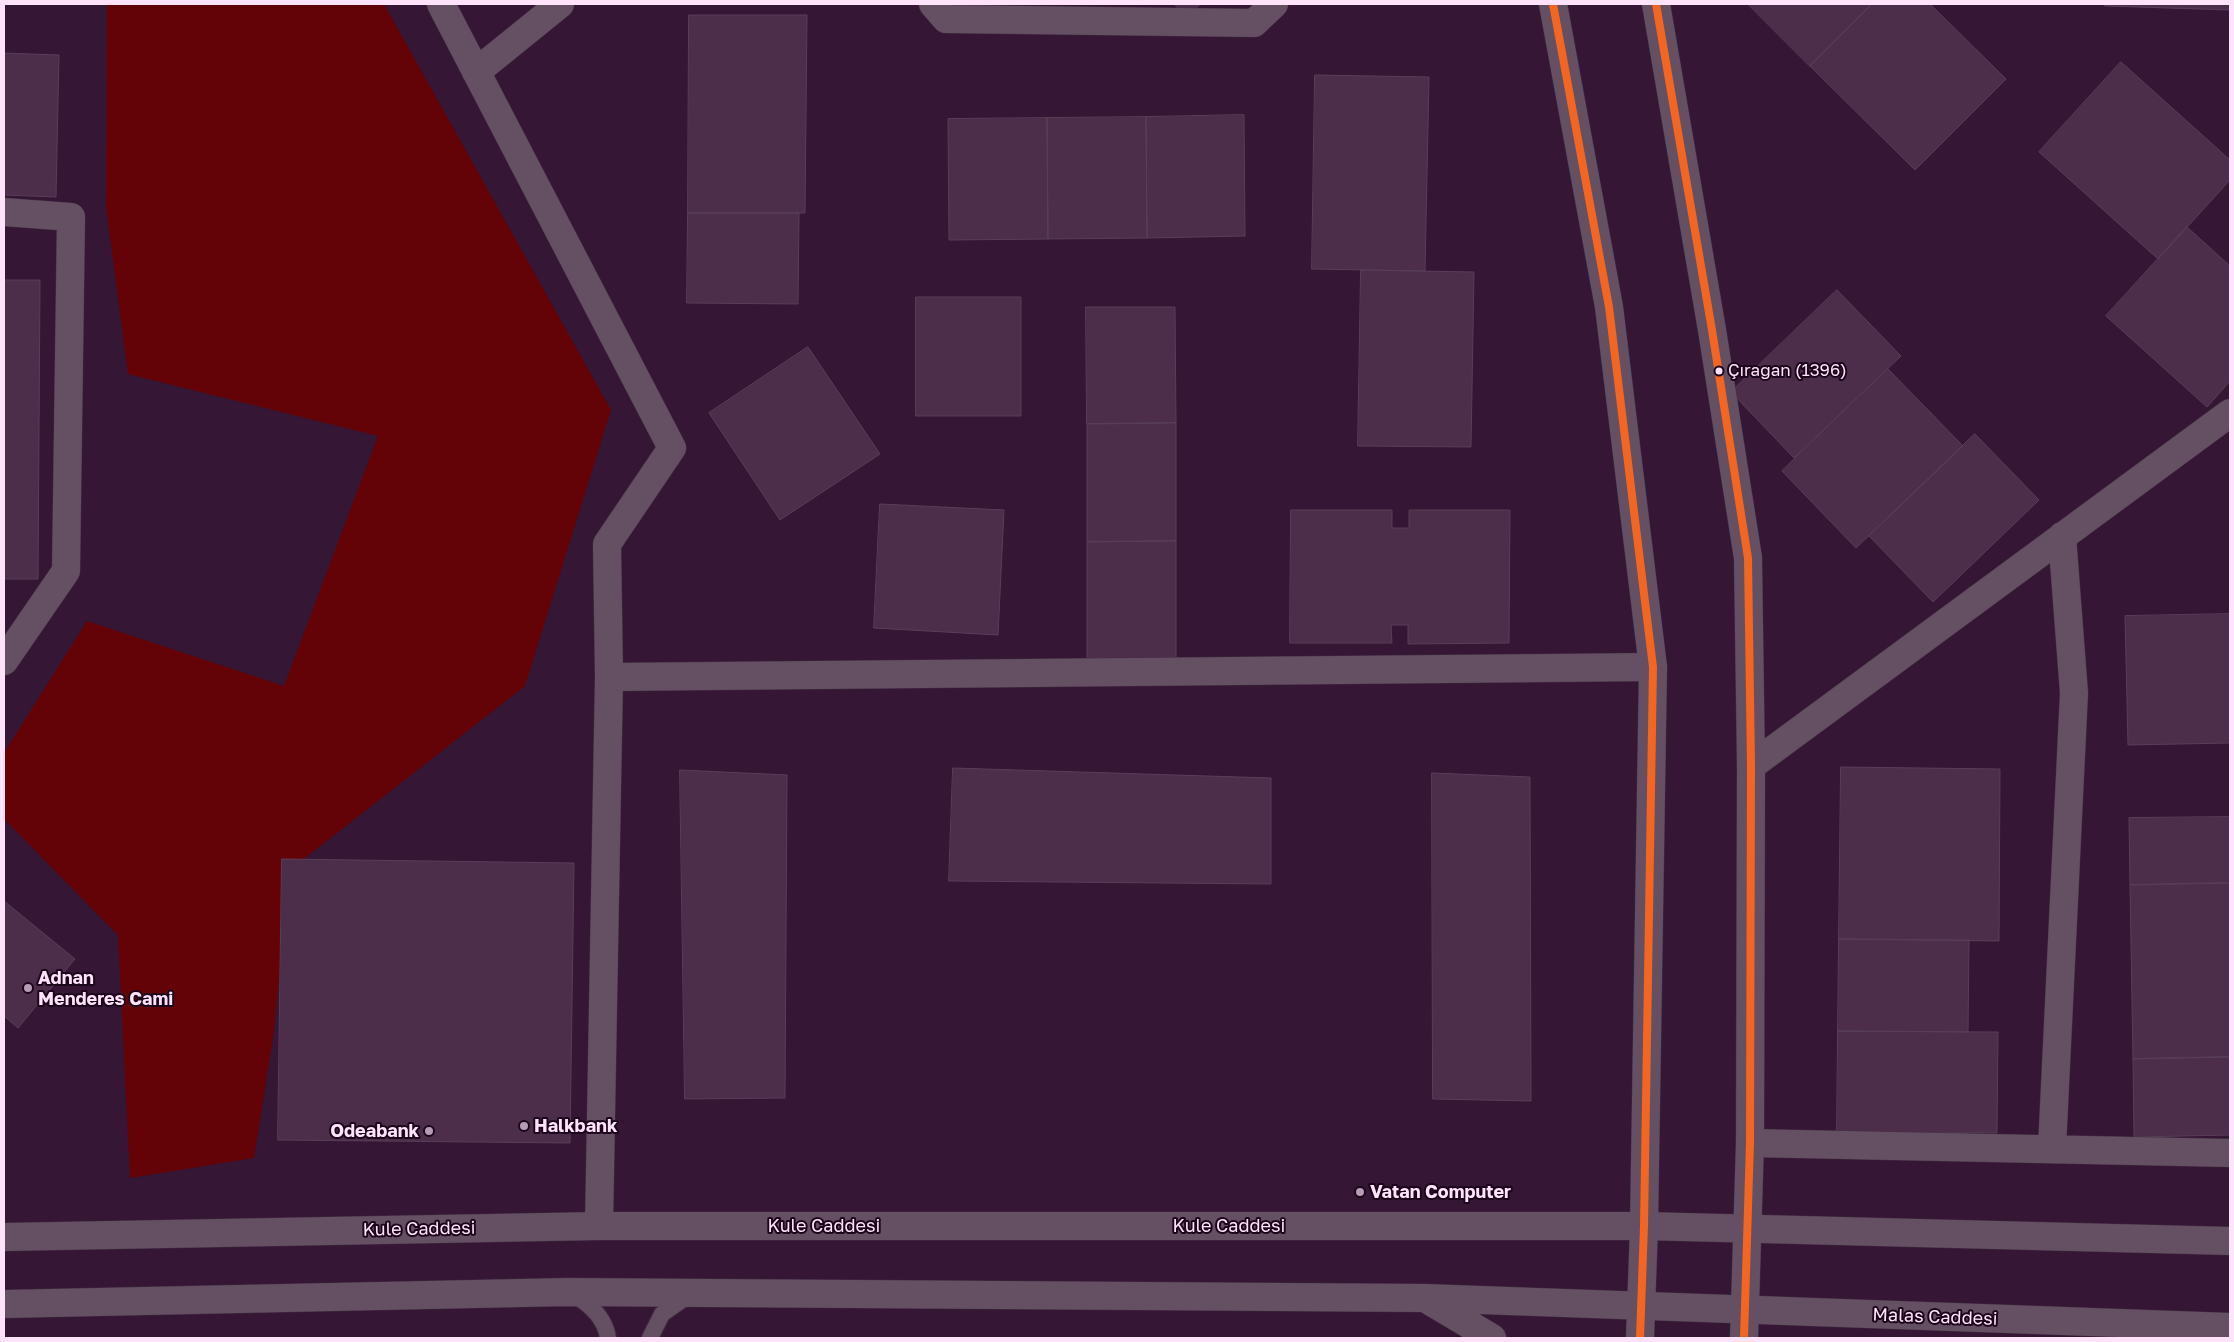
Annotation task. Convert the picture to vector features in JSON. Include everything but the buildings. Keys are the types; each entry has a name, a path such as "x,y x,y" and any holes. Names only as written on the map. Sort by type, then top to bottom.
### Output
{"street":[{"path":"441,4 672,448 607,544 609,677 599,1226"},
{"path":"476,72 560,4"},
{"path":"933,4 946,19 1244,23 1254,23 1274,4"},
{"path":"1553,4 1609,306 1653,667 1644,1226 1640,1338"},
{"path":"1656,4 1712,330 1748,558 1751,766 1750,1143 1744,1338"},
{"path":"4,212 71,217 66,571 4,661"},
{"path":"1751,766 2230,414"},
{"path":"2052,1148 2074,693 2062,536"},
{"path":"609,677 1653,667"},
{"path":"1750,1143 2052,1148 2230,1154"},
{"name":"Kule Caddesi","path":"4,1237 599,1226 1644,1226"},
{"path":"1644,1226 2230,1241"},
{"path":"4,1304 568,1292 1425,1298 1640,1305"},
{"path":"1425,1298 1492,1338"},
{"name":"Malas Caddesi","path":"1640,1305 2230,1327"}],"lane":[{"path":"568,1292 587,1302 600,1316 608,1338"},
{"path":"650,1338 662,1314 674,1303 692,1293"}],"shaded area":[{"path":"107,4 384,4 611,410 525,686 291,869 273,1038 254,1158 130,1178 118,935 4,819 4,753 87,621 284,686 378,436 128,374 106,207"}],"transit line":[{"path":"1553,4 1609,307 1653,667 1644,1226 1640,1338"},
{"path":"1656,4 1712,330 1748,558 1751,766 1750,1143 1744,1338"}],"place":[{"name":"Çırağan (1396)","path":"1719,371"},
{"name":"Adnan Menderes Cami","path":"28,988"},
{"name":"Halkbank","path":"524,1126"},
{"name":"Odeabank","path":"429,1131"},
{"name":"Vatan Computer","path":"1360,1192"}]}
